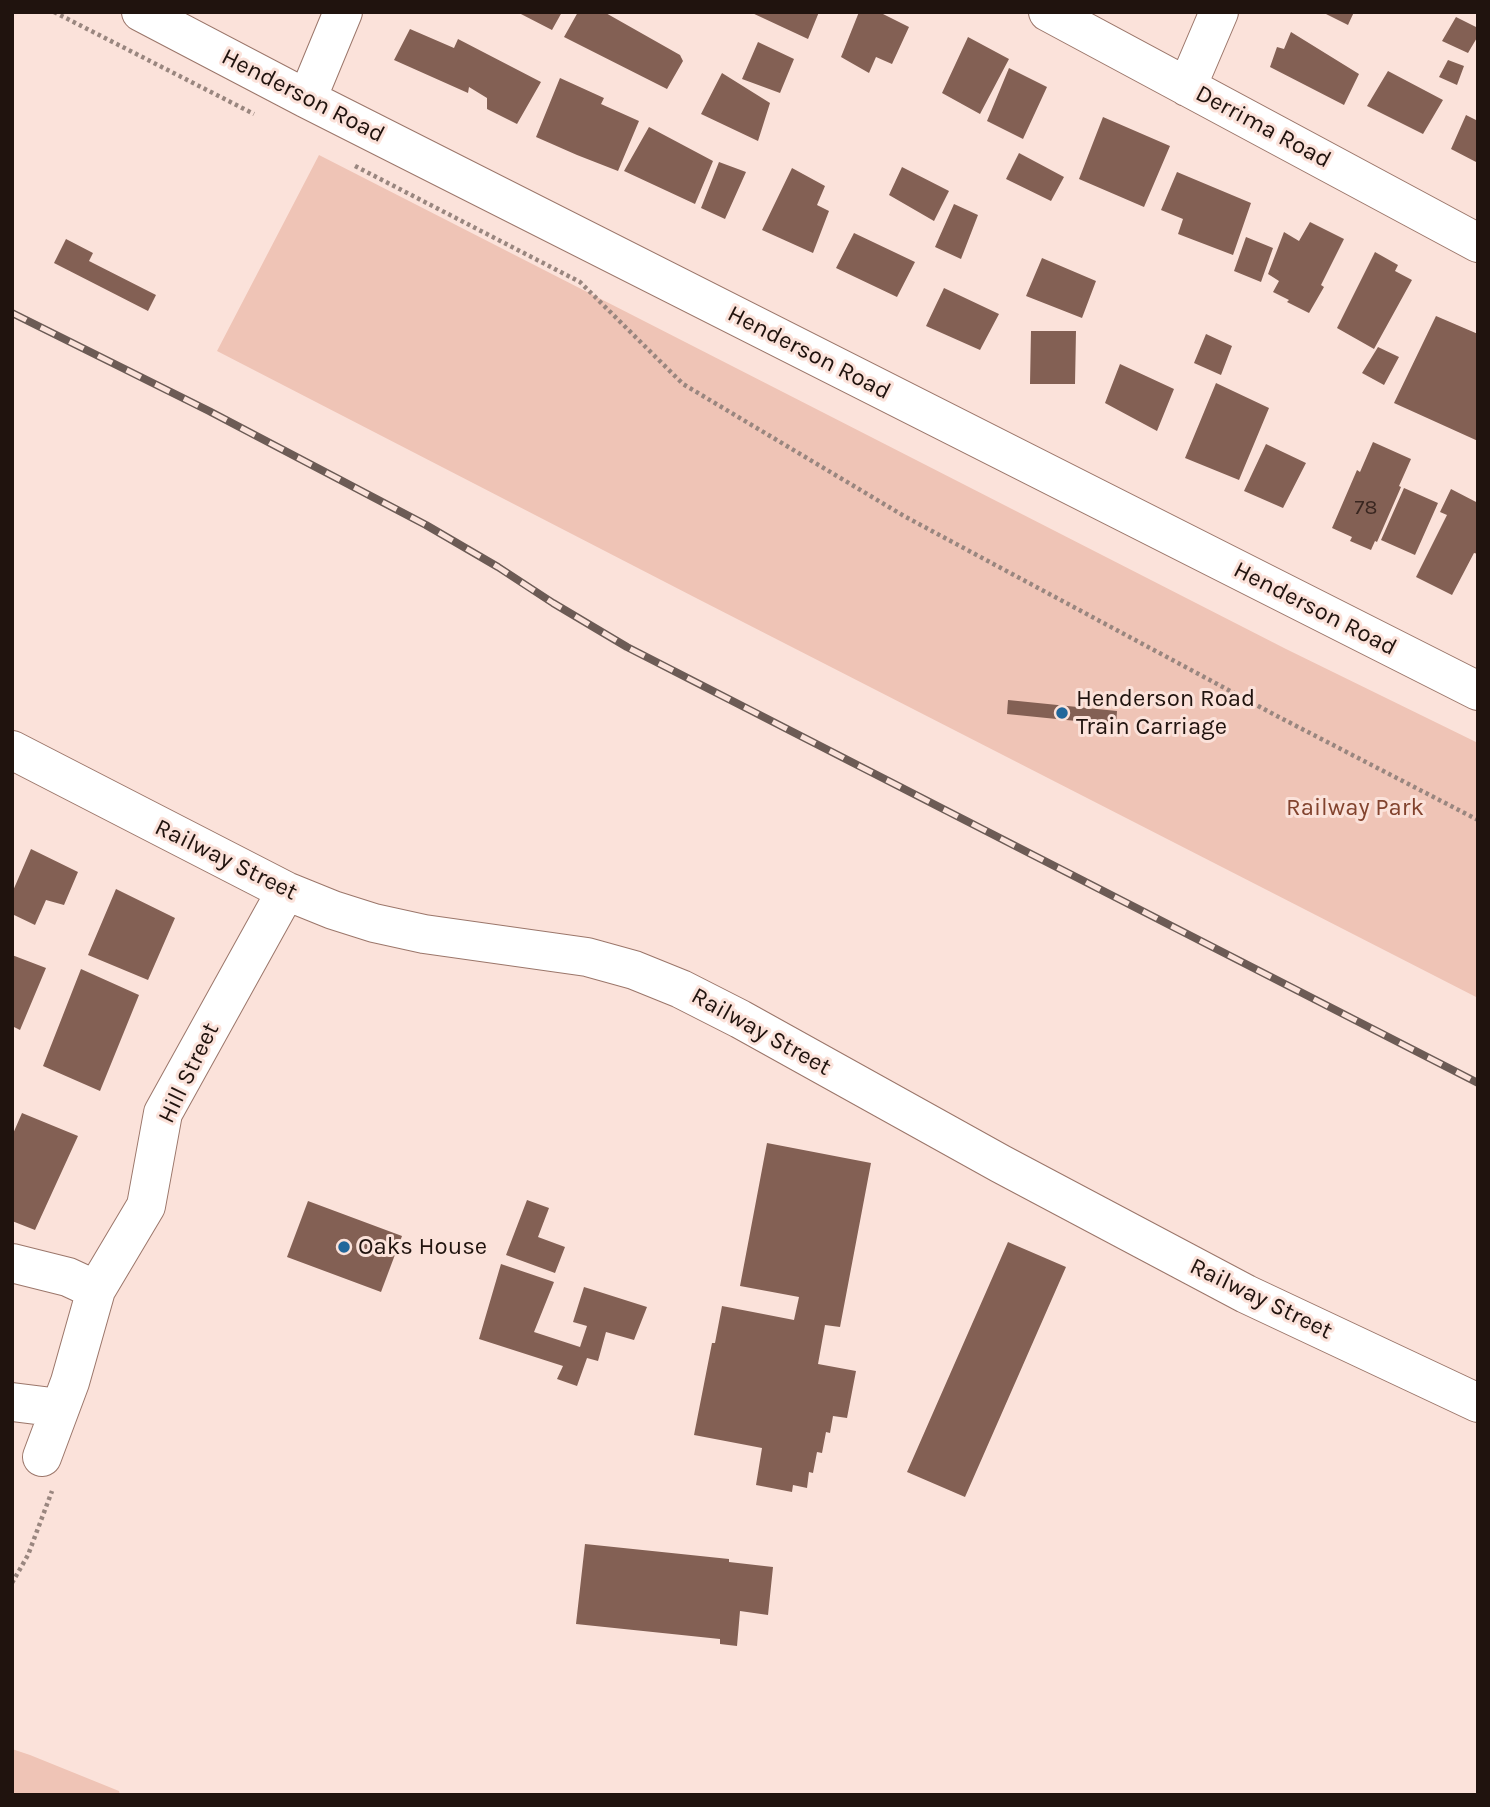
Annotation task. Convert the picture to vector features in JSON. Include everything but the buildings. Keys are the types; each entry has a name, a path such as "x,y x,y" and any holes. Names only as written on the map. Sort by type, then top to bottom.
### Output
{"street":[{"name":"Henderson Road","path":"141,12 307,99 1478,691"},
{"path":"307,99 343,12"},
{"name":"Derrima Road","path":"1048,12 1478,243"},
{"path":"1187,87 1219,12"},
{"name":"Railway Street","path":"12,750 286,891 333,910 374,923 424,934 587,957 635,970 681,989 1246,1294 1478,1403"},
{"name":"Hill Street","path":"48,1473 60,1408 96,1290 146,1206 163,1113 286,891"},
{"path":"12,1263 68,1277 96,1290"},
{"path":"12,1402 60,1408"}],"path":[{"path":"54,12 262,119"},
{"path":"348,163 580,282 683,384 904,516 1263,709 1478,820"},
{"path":"12,1583 28,1555 48,1473"}],"green space":[{"name":"Railway Park","path":"319,155 1286,649 1478,743 1478,998 217,351"},
{"path":"12,1749 119,1791 120,1795 12,1795"}],"railway":[{"path":"12,313 209,411 426,525 627,647 1478,1083"}],"place":[{"name":"Henderson Road Train Carriage","path":"1062,713"},
{"name":"Oaks House","path":"344,1247"}]}
